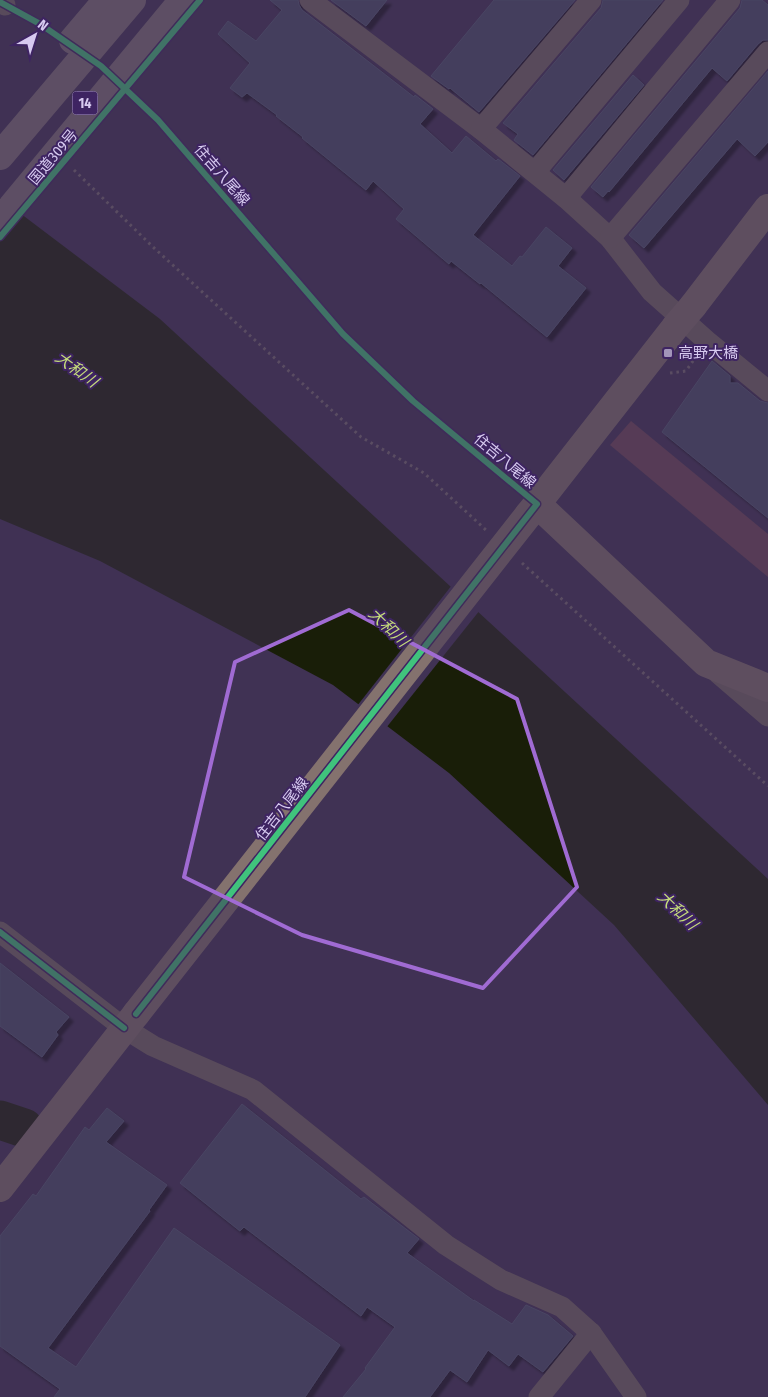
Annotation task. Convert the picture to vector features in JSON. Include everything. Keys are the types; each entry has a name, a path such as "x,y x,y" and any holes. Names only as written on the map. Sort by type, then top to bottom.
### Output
{"highway":[{"path":"0,127 107,0"},
{"name":"14","path":"0,156 132,0"},
{"name":"14","path":"0,205 170,0"},
{"name":"国道309号","path":"0,221 183,0"}],"main road":[{"name":"住吉八尾線","path":"0,1188 768,208"},
{"name":"住吉八尾線","path":"533,509 706,663 768,688"}],"street":[{"path":"310,0 481,129 566,198 610,238 652,292 707,342 768,391"},
{"path":"481,129 591,0"},
{"path":"535,172 679,0"},
{"path":"566,198 730,0"},
{"path":"610,238 768,52"},
{"path":"706,663 768,716"},
{"path":"0,932 130,1021 153,1046 254,1090 446,1245 501,1280 562,1307 591,1334 636,1397"},
{"path":"539,1397 591,1334"}],"path":[{"path":"40,24 56,35"},
{"path":"71,167 153,248 361,437 424,473 490,533"},
{"path":"661,375 686,371 707,342"},
{"path":"519,560 768,786"}],"highlighted area":[{"path":"349,610 517,699 577,887 483,988 302,935 184,877 235,662"}],"shaded area":[{"path":"631,421 768,534 768,577 610,445"}],"water":[{"name":"大和川","path":"0,198 160,319 768,879 768,1105 614,925 449,773 333,685 100,561 0,519"}],"pier":[{"path":"452,585 480,610 386,728 357,706"}],"building":[{"path":"270,0 298,0 302,10 414,97 415,95 433,109 420,124 452,153 466,136 496,161 498,159 520,176 473,235 512,266 520,256 522,257 546,227 572,248 558,266 586,288 547,337 481,283 451,261 449,264 396,219 404,209 373,181 366,190 277,115 247,93 242,97 230,88 250,63 218,34 228,21 256,41 282,10"},
{"path":"331,0 387,0 366,26"},
{"path":"494,0 575,0 479,112 450,88 431,76"},
{"path":"603,0 663,0 533,155 514,140 518,134 503,123 601,8"},
{"path":"742,0 762,0 768,5 768,40 763,40 758,44 727,81 712,68 603,197 591,187 740,8"},
{"path":"768,71 768,142 755,156 737,139 644,248 629,235"},
{"path":"633,75 644,85 564,180 553,170"},
{"path":"712,361 730,376 730,383 738,383 760,401 768,403 768,518 662,432"},
{"path":"0,963 69,1017 56,1032 58,1035 42,1057 0,1026"},
{"path":"242,1104 361,1199 364,1197 419,1239 407,1253 474,1301 512,1324 526,1305 548,1315 573,1336 543,1372 518,1354 509,1366 488,1350 467,1382 450,1370 430,1397 343,1397 366,1369 395,1327 367,1307 361,1316 244,1227 240,1231 180,1183"},
{"path":"107,1108 124,1121 106,1142 167,1185 150,1211 48,1348 76,1367 174,1228 340,1345 305,1397 54,1397 60,1389 0,1346 0,1236 33,1194 36,1196 85,1127 89,1130"}],"waterway":[{"path":"0,1120 24,1128"}],"cycle path":[{"path":"0,237 200,0"},
{"path":"0,2 40,24 101,66 158,120 343,334 413,401 537,504 136,1014"},
{"path":"0,932 124,1028"}],"place":[{"name":"高野大橋","path":"668,353"}]}
